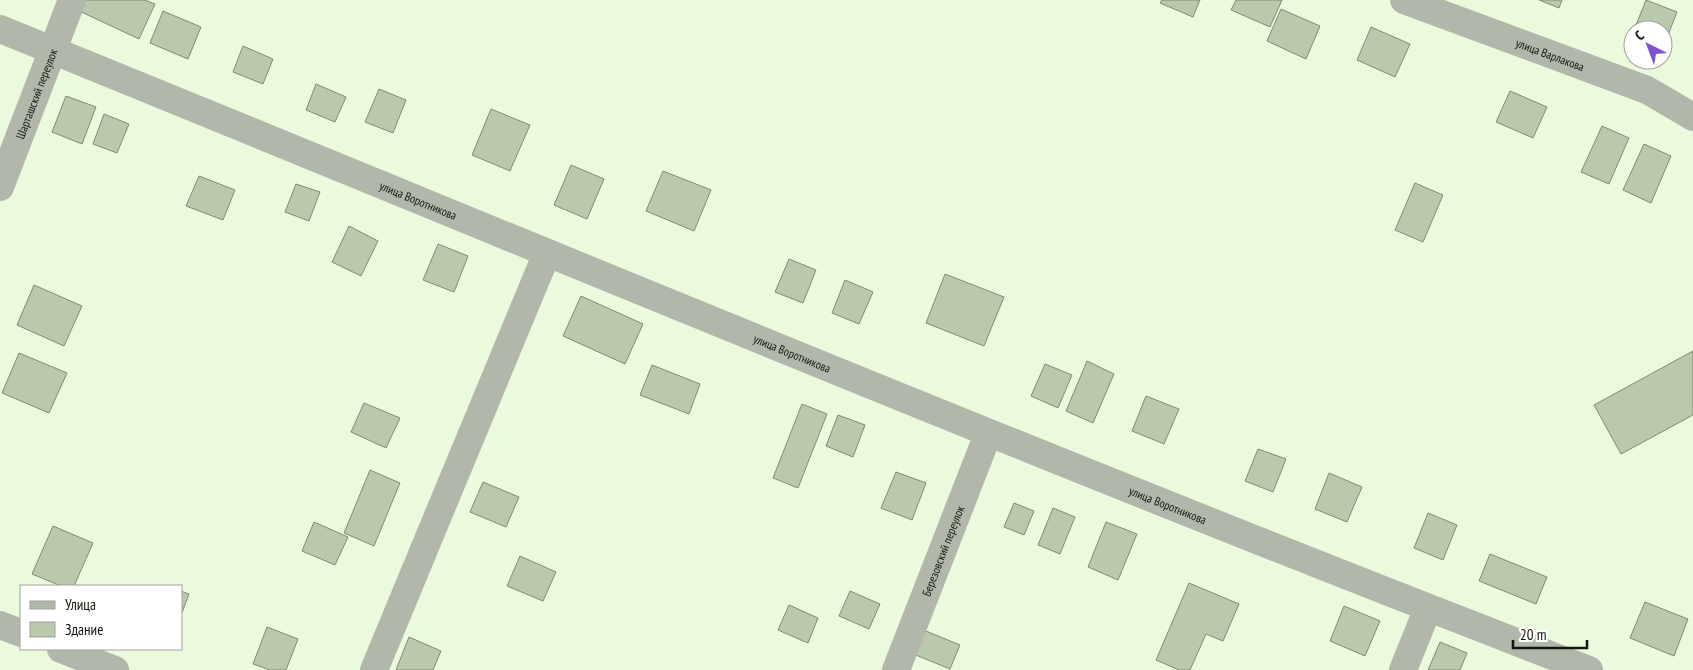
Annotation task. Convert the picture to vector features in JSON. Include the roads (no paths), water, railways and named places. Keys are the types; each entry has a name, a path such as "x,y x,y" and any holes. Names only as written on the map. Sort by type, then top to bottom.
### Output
{"street":[{"name":"Шарташский переулок","path":"0,187 54,51 72,0"},
{"name":"улица Варлакова","path":"1404,0 1647,90 1693,116"},
{"name":"улица Воротникова","path":"0,29 988,434 1589,670"},
{"path":"374,670 547,253"},
{"name":"Березовский переулок","path":"896,670 988,434"},
{"path":"1404,670 1428,608"},
{"path":"0,625 20,633"},
{"path":"64,650 115,670"}]}
